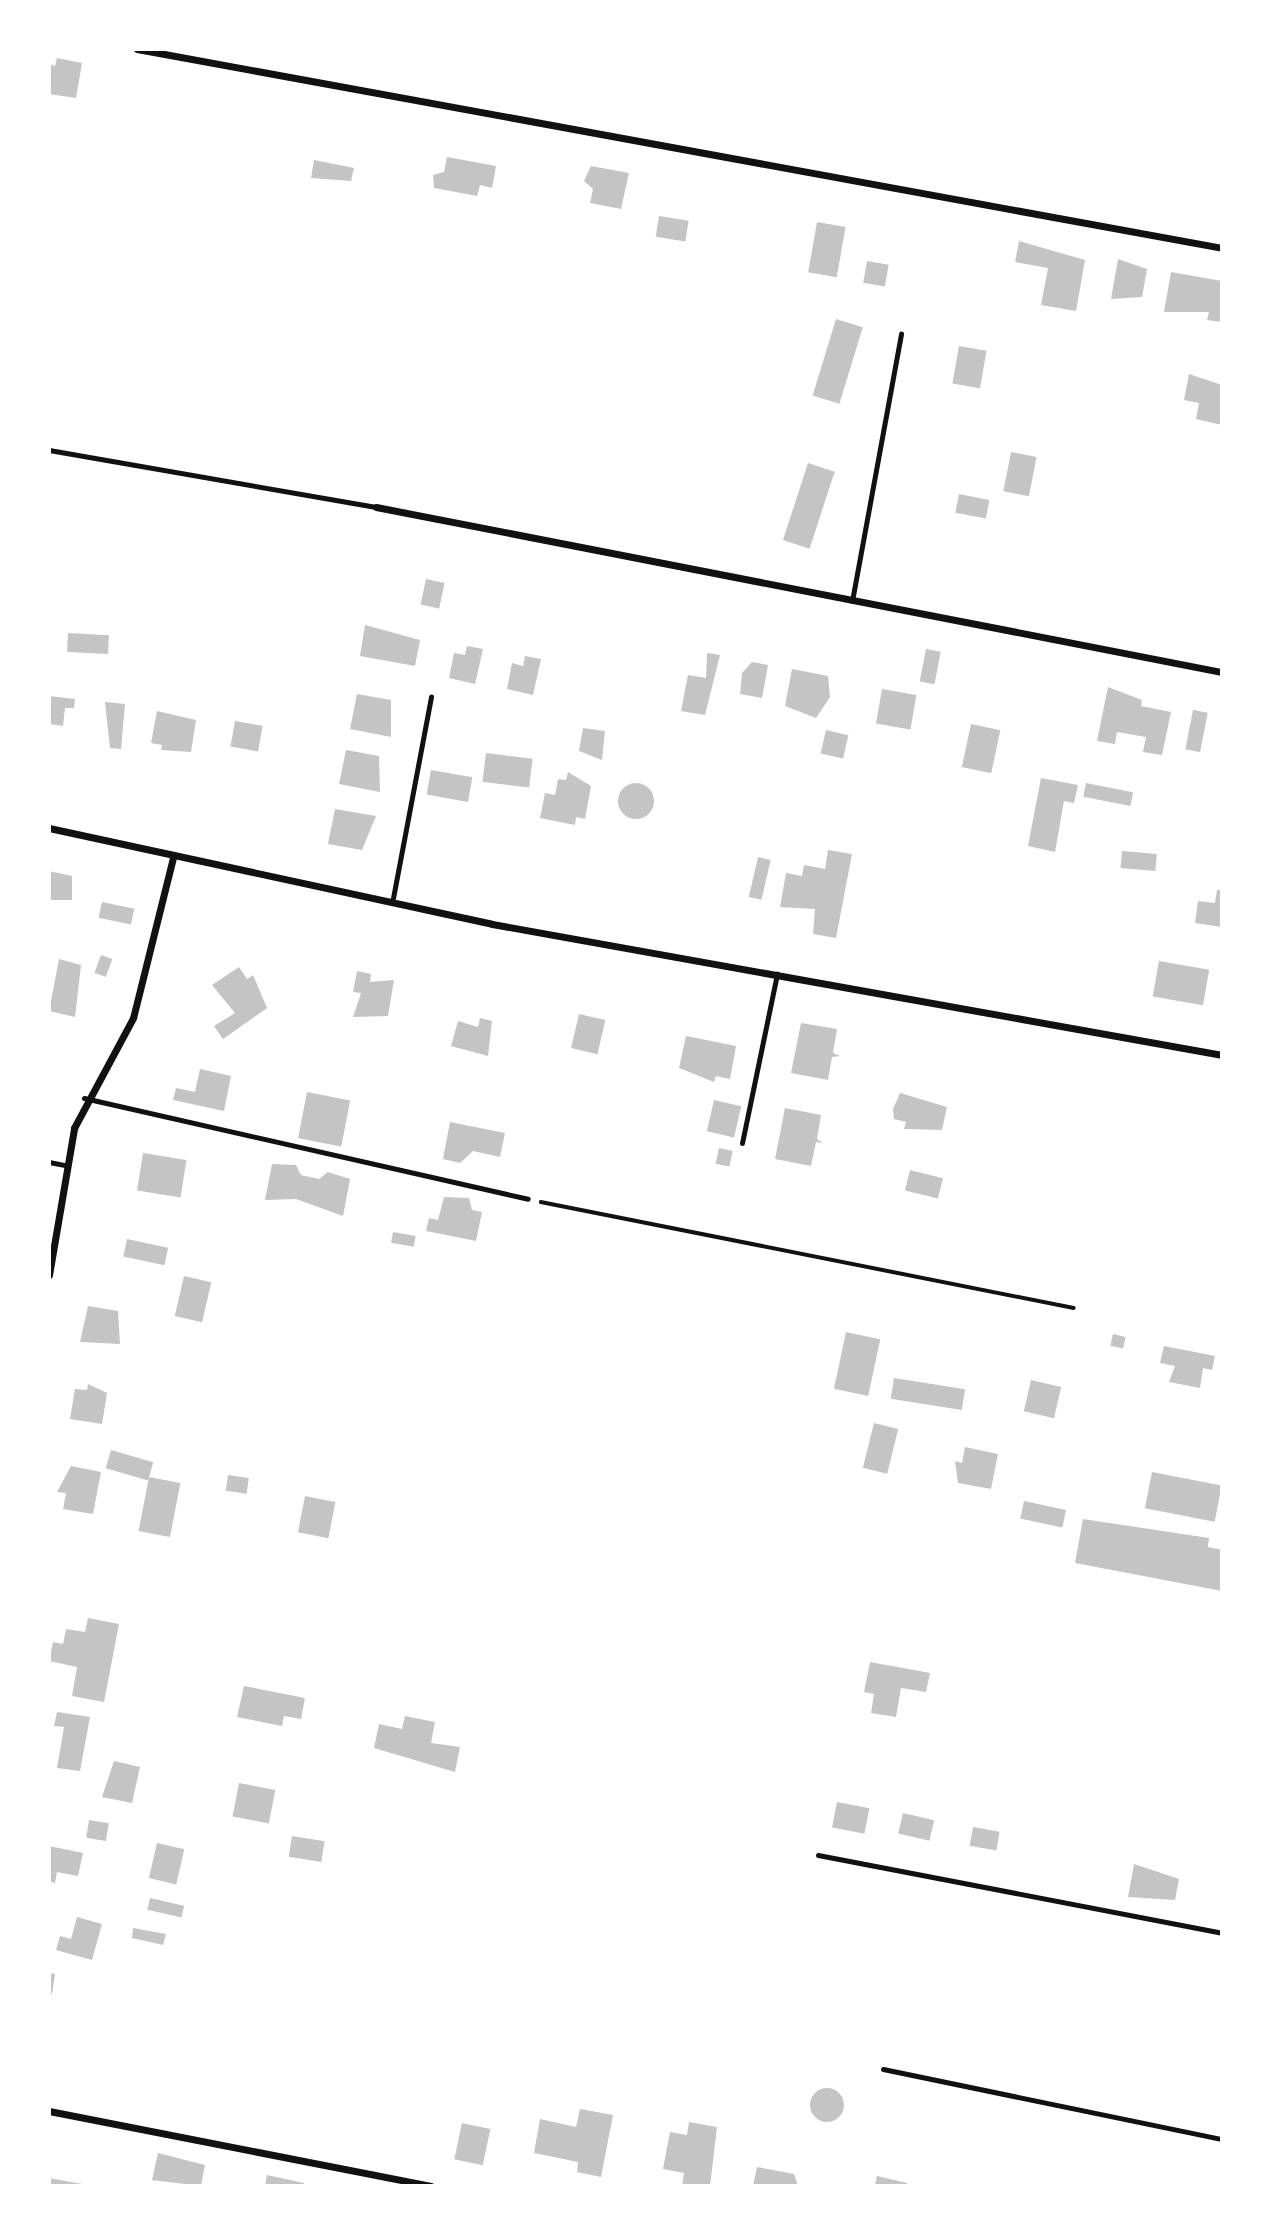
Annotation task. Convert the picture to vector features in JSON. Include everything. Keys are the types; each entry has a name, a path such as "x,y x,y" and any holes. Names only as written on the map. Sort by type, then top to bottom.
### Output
{"street":[{"path":"137,49 1222,248"},
{"path":"376,507 1222,672"},
{"path":"49,828 173,857 393,898 492,924 1222,1055"},
{"path":"49,1275 64,1165 84,1098 114,1061 133,1018 173,857"},
{"path":"49,2111 431,2186"}],"lane":[{"path":"852,601 901,333"},
{"path":"49,450 376,507"},
{"path":"393,898 432,697"},
{"path":"742,1143 776,974"},
{"path":"84,1098 528,1199"},
{"path":"49,1162 64,1165"},
{"path":"818,1855 1222,1933"},
{"path":"883,2069 1222,2139"}],"path":[{"path":"528,1199 1074,1308"}],"building":[{"path":"57,58 82,63 76,98 49,94 49,64 55,66"},
{"path":"447,157 496,166 492,188 480,185 477,196 434,188 433,175 444,172"},
{"path":"314,160 354,168 351,181 311,178"},
{"path":"591,166 629,173 621,209 590,203 593,189 584,181"},
{"path":"659,216 689,221 685,241 656,237"},
{"path":"817,222 846,227 837,277 808,272"},
{"path":"1019,241 1085,260 1076,311 1041,305 1048,268 1015,262"},
{"path":"1118,259 1147,269 1142,297 1111,299"},
{"path":"867,261 889,265 885,286 863,283"},
{"path":"1171,272 1222,281 1222,322 1207,320 1209,312 1164,312"},
{"path":"836,319 863,327 839,404 813,396"},
{"path":"959,346 987,351 980,388 952,383"},
{"path":"1189,374 1222,385 1222,425 1196,419 1199,403 1184,400"},
{"path":"1011,452 1037,457 1029,496 1003,491"},
{"path":"808,463 835,472 810,549 783,540"},
{"path":"959,494 989,500 986,519 955,513"},
{"path":"426,579 445,583 439,608 421,604"},
{"path":"365,625 420,640 415,666 360,656"},
{"path":"68,633 109,635 108,654 67,652"},
{"path":"467,646 483,649 475,684 449,678 454,653 465,655"},
{"path":"926,649 941,652 934,684 920,681"},
{"path":"707,653 720,655 705,715 681,711 688,675 706,678"},
{"path":"525,656 541,659 533,695 507,689 512,663 523,666"},
{"path":"752,662 768,665 762,698 740,694 742,673"},
{"path":"792,669 828,676 830,697 816,718 785,706"},
{"path":"1108,687 1142,700 1141,706 1171,712 1162,755 1143,752 1146,737 1117,732 1115,744 1097,741"},
{"path":"882,689 916,695 910,730 876,723"},
{"path":"357,694 391,700 391,737 350,729"},
{"path":"49,696 75,699 74,708 65,708 63,726 49,724"},
{"path":"105,702 125,704 121,749 110,748"},
{"path":"1193,710 1208,713 1200,752 1185,749"},
{"path":"157,711 196,720 191,752 161,750 162,745 151,743"},
{"path":"235,721 263,726 258,751 230,747"},
{"path":"971,724 1000,730 991,773 962,767"},
{"path":"583,728 605,731 602,760 579,751"},
{"path":"826,730 848,735 843,759 821,753"},
{"path":"346,750 379,756 380,792 339,784"},
{"path":"486,753 533,759 529,788 482,782"},
{"path":"431,770 472,777 468,802 427,795"},
{"path":"568,772 591,786 585,819 576,817 575,825 540,818 545,793 555,795 558,779 566,780"},
{"path":"1041,778 1078,785 1074,803 1064,801 1055,852 1028,846"},
{"path":"636,783 649,788 654,801 649,814 636,819 623,814 618,801 623,788"},
{"path":"1086,783 1133,792 1130,806 1083,797"},
{"path":"335,809 376,816 362,850 328,844"},
{"path":"828,850 852,854 836,938 813,934 815,909 780,907 786,873 802,876 804,865 825,869"},
{"path":"1122,851 1157,854 1155,871 1121,868"},
{"path":"758,857 771,860 761,900 749,897"},
{"path":"49,871 72,876 72,900 49,900"},
{"path":"1217,890 1222,890 1222,927 1195,923 1198,901 1215,903"},
{"path":"102,902 134,909 131,925 99,918"},
{"path":"101,955 112,959 106,977 95,973"},
{"path":"59,959 81,965 75,1017 49,1011"},
{"path":"1159,961 1209,970 1203,1005 1153,996"},
{"path":"239,967 247,979 253,975 267,1008 223,1039 214,1026 235,1013 212,985"},
{"path":"357,971 371,974 370,982 394,980 388,1016 353,1017 361,993 353,992"},
{"path":"579,1014 605,1020 597,1054 571,1048"},
{"path":"480,1018 492,1021 488,1056 451,1046 458,1021 478,1027"},
{"path":"801,1023 837,1029 833,1053 840,1056 832,1057 828,1080 791,1073"},
{"path":"686,1036 736,1046 730,1079 716,1076 714,1082 679,1068"},
{"path":"200,1069 231,1076 224,1111 173,1100 176,1088 195,1092"},
{"path":"307,1092 350,1100 341,1147 298,1138"},
{"path":"900,1093 947,1107 942,1130 904,1129 906,1122 894,1119 893,1109"},
{"path":"714,1100 741,1106 734,1137 707,1131"},
{"path":"785,1108 821,1115 817,1139 823,1143 816,1142 811,1166 775,1159"},
{"path":"450,1122 505,1133 500,1157 473,1151 460,1163 443,1159"},
{"path":"719,1148 733,1151 729,1167 716,1164"},
{"path":"143,1153 186,1160 181,1197 137,1191"},
{"path":"272,1164 296,1165 301,1175 319,1179 328,1172 350,1179 343,1216 296,1199 265,1200"},
{"path":"910,1170 943,1178 938,1199 905,1190"},
{"path":"444,1197 469,1198 472,1210 482,1212 476,1241 426,1231 429,1218 438,1220"},
{"path":"393,1232 416,1236 414,1247 391,1243"},
{"path":"127,1239 168,1248 164,1265 123,1257"},
{"path":"184,1276 211,1282 202,1322 175,1316"},
{"path":"88,1306 118,1311 120,1344 80,1342"},
{"path":"846,1332 880,1339 868,1396 834,1389"},
{"path":"1113,1334 1126,1337 1123,1349 1110,1346"},
{"path":"1164,1346 1215,1356 1212,1370 1203,1368 1200,1388 1169,1382 1175,1366 1160,1363"},
{"path":"894,1378 965,1389 962,1410 891,1399"},
{"path":"1031,1380 1061,1387 1054,1418 1024,1411"},
{"path":"88,1384 107,1393 102,1424 70,1419 75,1389 87,1390"},
{"path":"874,1423 898,1429 887,1474 863,1468"},
{"path":"965,1447 998,1454 991,1489 958,1483 955,1461 962,1463"},
{"path":"111,1450 153,1462 148,1480 106,1468"},
{"path":"71,1466 101,1472 93,1514 63,1509 66,1493 57,1492"},
{"path":"1152,1472 1222,1486 1215,1522 1145,1508"},
{"path":"228,1475 249,1478 247,1494 226,1491"},
{"path":"149,1477 180,1483 170,1537 139,1531"},
{"path":"305,1496 335,1502 328,1538 298,1532"},
{"path":"1024,1501 1066,1510 1062,1528 1020,1519"},
{"path":"1083,1519 1209,1538 1208,1547 1222,1550 1222,1591 1075,1563"},
{"path":"88,1618 119,1624 104,1702 72,1696 77,1667 49,1661 53,1642 63,1644 66,1629 85,1632"},
{"path":"870,1662 930,1673 926,1692 901,1688 896,1717 871,1713 874,1694 864,1692"},
{"path":"244,1686 305,1698 301,1719 284,1716 282,1726 237,1717"},
{"path":"57,1712 90,1717 80,1771 57,1768 64,1727 54,1726"},
{"path":"405,1716 435,1722 431,1743 460,1747 455,1772 374,1748 379,1724 402,1729"},
{"path":"114,1761 140,1767 132,1803 102,1797"},
{"path":"239,1783 275,1790 269,1823 233,1816"},
{"path":"837,1802 869,1808 864,1834 832,1828"},
{"path":"903,1813 934,1820 929,1841 898,1833"},
{"path":"89,1820 109,1823 106,1841 86,1838"},
{"path":"973,1827 1000,1832 996,1850 970,1846"},
{"path":"292,1836 325,1841 321,1862 289,1857"},
{"path":"157,1843 184,1849 176,1884 149,1878"},
{"path":"49,1846 83,1853 78,1876 57,1872 55,1883 49,1881"},
{"path":"1134,1864 1179,1879 1175,1900 1128,1897"},
{"path":"150,1898 184,1906 181,1918 147,1910"},
{"path":"77,1917 102,1924 92,1960 56,1950 60,1936 71,1939"},
{"path":"133,1928 166,1934 163,1945 132,1938"},
{"path":"49,1973 55,1974 52,1994 49,1993"},
{"path":"827,2088 839,2093 844,2105 839,2117 827,2122 815,2117 810,2105 815,2093"},
{"path":"580,2109 613,2115 601,2177 577,2172 578,2162 534,2153 540,2119 576,2127"},
{"path":"689,2122 717,2127 710,2186 682,2186 684,2173 663,2169 670,2132 687,2135"},
{"path":"462,2123 490,2129 483,2165 454,2159"},
{"path":"158,2153 205,2165 201,2186 152,2180"},
{"path":"757,2167 794,2174 798,2186 753,2186"},
{"path":"267,2175 304,2183 304,2186 265,2186"},
{"path":"877,2176 907,2183 907,2186 875,2186"},
{"path":"49,2178 88,2185 88,2186 49,2186"}]}
